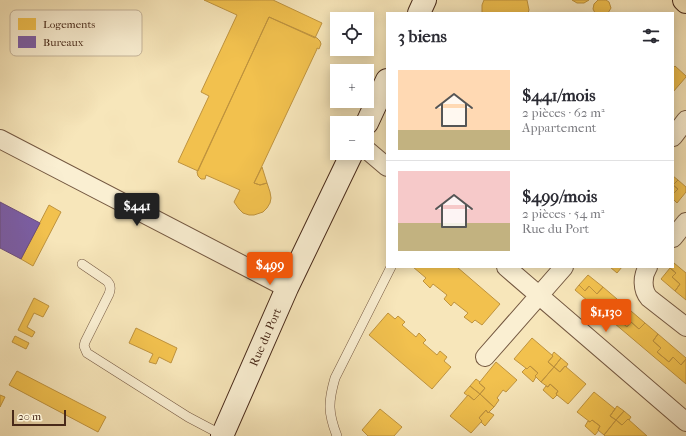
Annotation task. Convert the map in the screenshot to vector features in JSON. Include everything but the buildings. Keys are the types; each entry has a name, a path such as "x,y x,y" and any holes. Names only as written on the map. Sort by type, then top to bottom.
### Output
{"street":[{"path":"419,12 425,0"},
{"path":"370,116 386,82"},
{"path":"674,136 686,120"},
{"path":"0,139 287,288"},
{"path":"374,156 386,166"},
{"name":"Rue du Port","path":"222,436 287,288 349,160"},
{"path":"674,237 686,222"},
{"path":"507,268 686,422"},
{"path":"485,357 563,268"},
{"path":"648,268 644,278 646,294 686,327"}],"lane":[{"path":"82,264 107,281 110,284 111,289 85,342 84,346 87,353 188,417 222,436"},
{"path":"337,436 330,415 329,403 335,378 390,268"}]}
